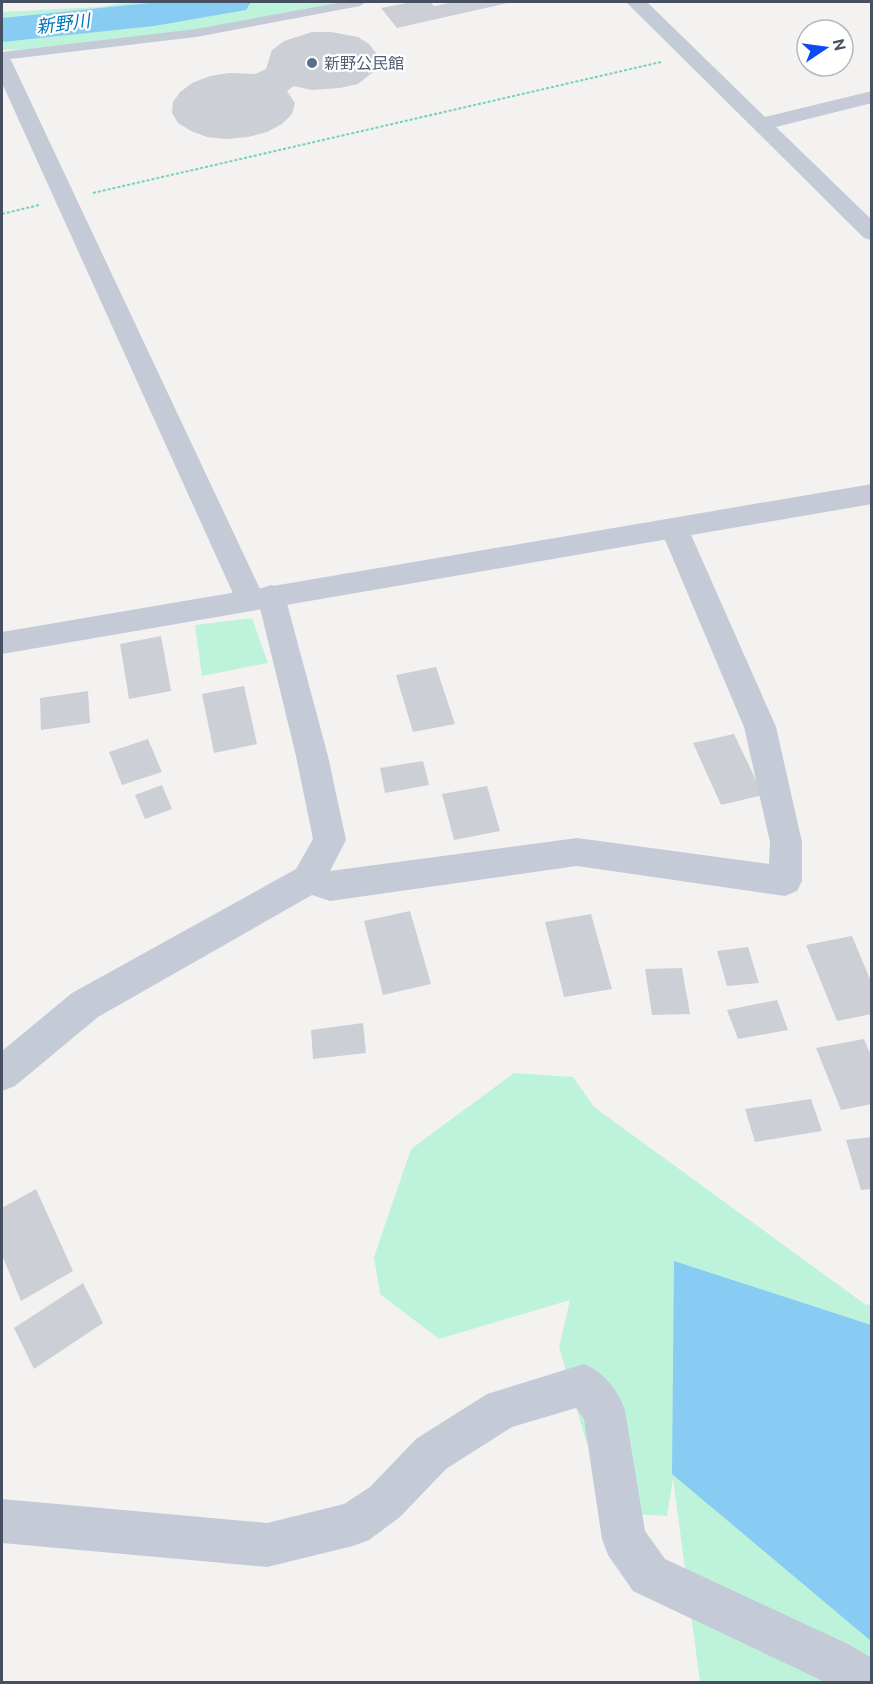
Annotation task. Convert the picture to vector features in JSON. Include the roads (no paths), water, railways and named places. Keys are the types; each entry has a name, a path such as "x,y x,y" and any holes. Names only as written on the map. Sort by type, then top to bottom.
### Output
{"street":[{"path":"636,2 872,233"},
{"path":"2,62 261,598 312,756 330,840 308,879 85,1005 2,1074"},
{"path":"762,124 872,98"},
{"path":"2,643 872,494"},
{"path":"308,879 330,886 577,852 785,881 786,842 760,727 674,528"},
{"path":"2,1521 267,1545 352,1524 385,1502 431,1454 502,1409 584,1385 604,1410 624,1539 649,1575 832,1660 867,1683"}],"lane":[{"path":"2,56 196,33 360,2"}],"water":[{"path":"674,1261 871,1325 871,1641 672,1474"}],"waterway":[{"name":"新野川","path":"2,30 154,14 232,2"}],"place":[{"name":"新野公民館","path":"312,63"}]}
